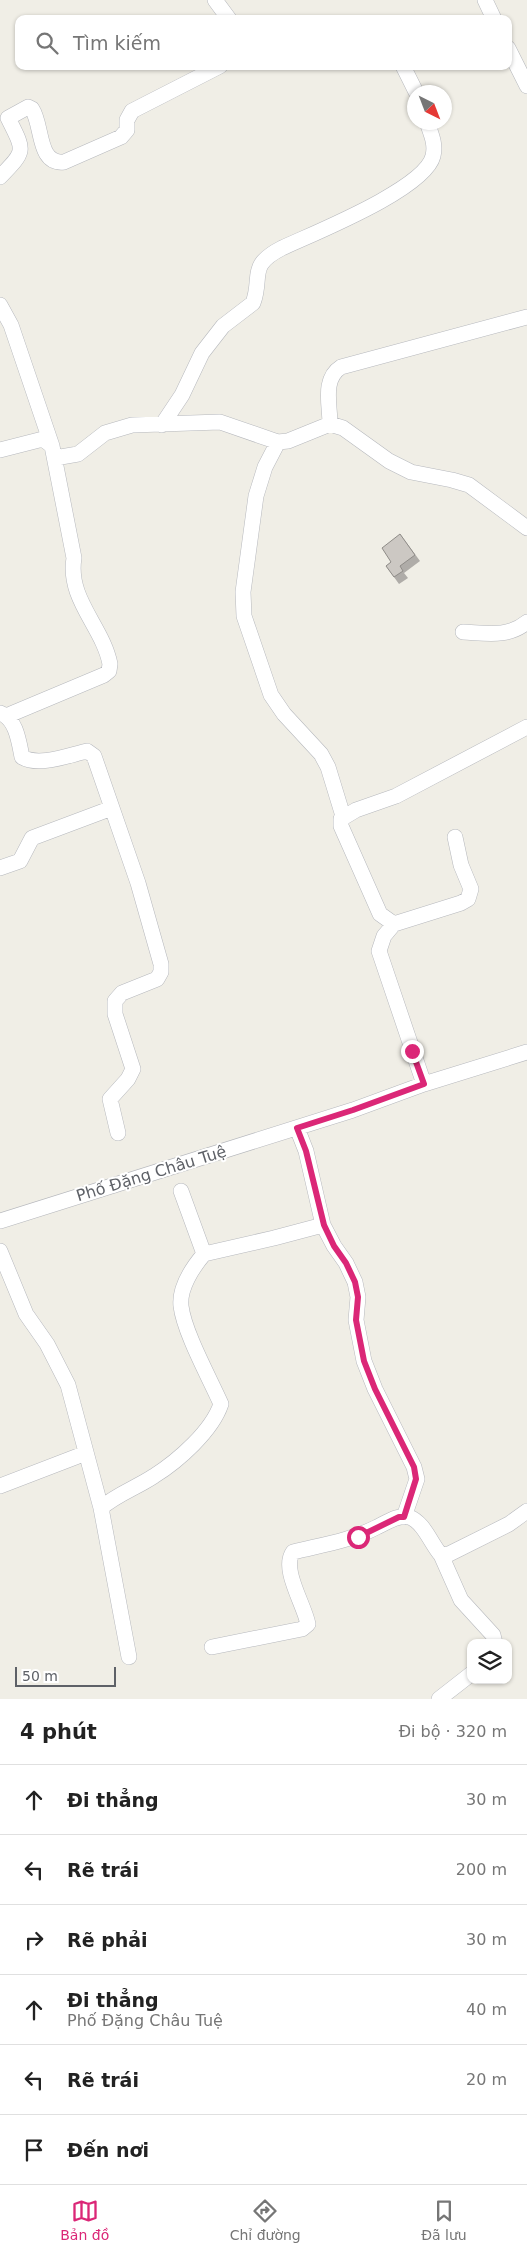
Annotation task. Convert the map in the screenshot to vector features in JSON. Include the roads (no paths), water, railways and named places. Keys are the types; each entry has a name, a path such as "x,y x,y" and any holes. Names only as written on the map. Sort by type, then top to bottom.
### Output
{"street":[{"path":"215,0 226,15"},
{"path":"486,0 492,15"},
{"path":"512,56 527,86"},
{"path":"0,177 21,154 22,148 8,118 13,114 28,107 32,109 45,152 50,160 55,163 64,162 121,137 126,133 127,120 132,111 212,70"},
{"path":"404,70 412,85"},
{"path":"162,425 182,396 202,353 223,326 252,303 257,272 263,261 282,248 385,199 420,176 433,158 434,144 430,130"},
{"path":"0,305 11,325 54,452 74,558 72,568 79,600 95,625 110,664 109,671 104,675 4,715 17,732 22,757 28,760 40,761 87,751 94,756 138,883 161,964 161,972 157,979 122,993 115,1001 115,1014 133,1069 128,1079 110,1099 118,1133"},
{"path":"330,424 329,384 335,371 341,367 527,317"},
{"path":"0,450 43,439 54,452 78,454 105,433 132,425 220,422 278,442 288,441 330,424 343,428 389,461 411,472 469,485 527,528"},
{"path":"278,442 265,467 256,496 243,592 244,616 271,695 284,714 321,754 328,767 343,816 341,826 380,914 394,924"},
{"path":"463,632 504,634 527,622"},
{"path":"341,819 356,810 396,796 527,727"},
{"path":"0,868 20,861 32,838 112,808"},
{"path":"455,837 461,865 471,889 468,898 461,903 394,924 384,936 379,951 424,1084 527,1052"},
{"name":"Phố Đặng Châu Tuệ","path":"0,1221 353,1110 424,1084"},
{"path":"300,1127 324,1225 355,1282 358,1297 356,1320 364,1361 375,1389 414,1467 416,1479 404,1517"},
{"path":"181,1191 204,1254"},
{"path":"101,1508 113,1498 154,1476 181,1456 218,1414 221,1404 188,1332 181,1306 183,1289 204,1254 324,1225"},
{"path":"0,1251 26,1314 46,1344 68,1385 101,1508 129,1657"},
{"path":"0,1486 86,1453"},
{"path":"441,1555 449,1554 509,1524 527,1511"},
{"path":"212,1647 302,1629 308,1624 289,1571 288,1559 293,1552 358,1537 399,1517 409,1517 419,1524 441,1555 462,1600 493,1635 494,1639"},
{"path":"439,1699 467,1677"}]}
